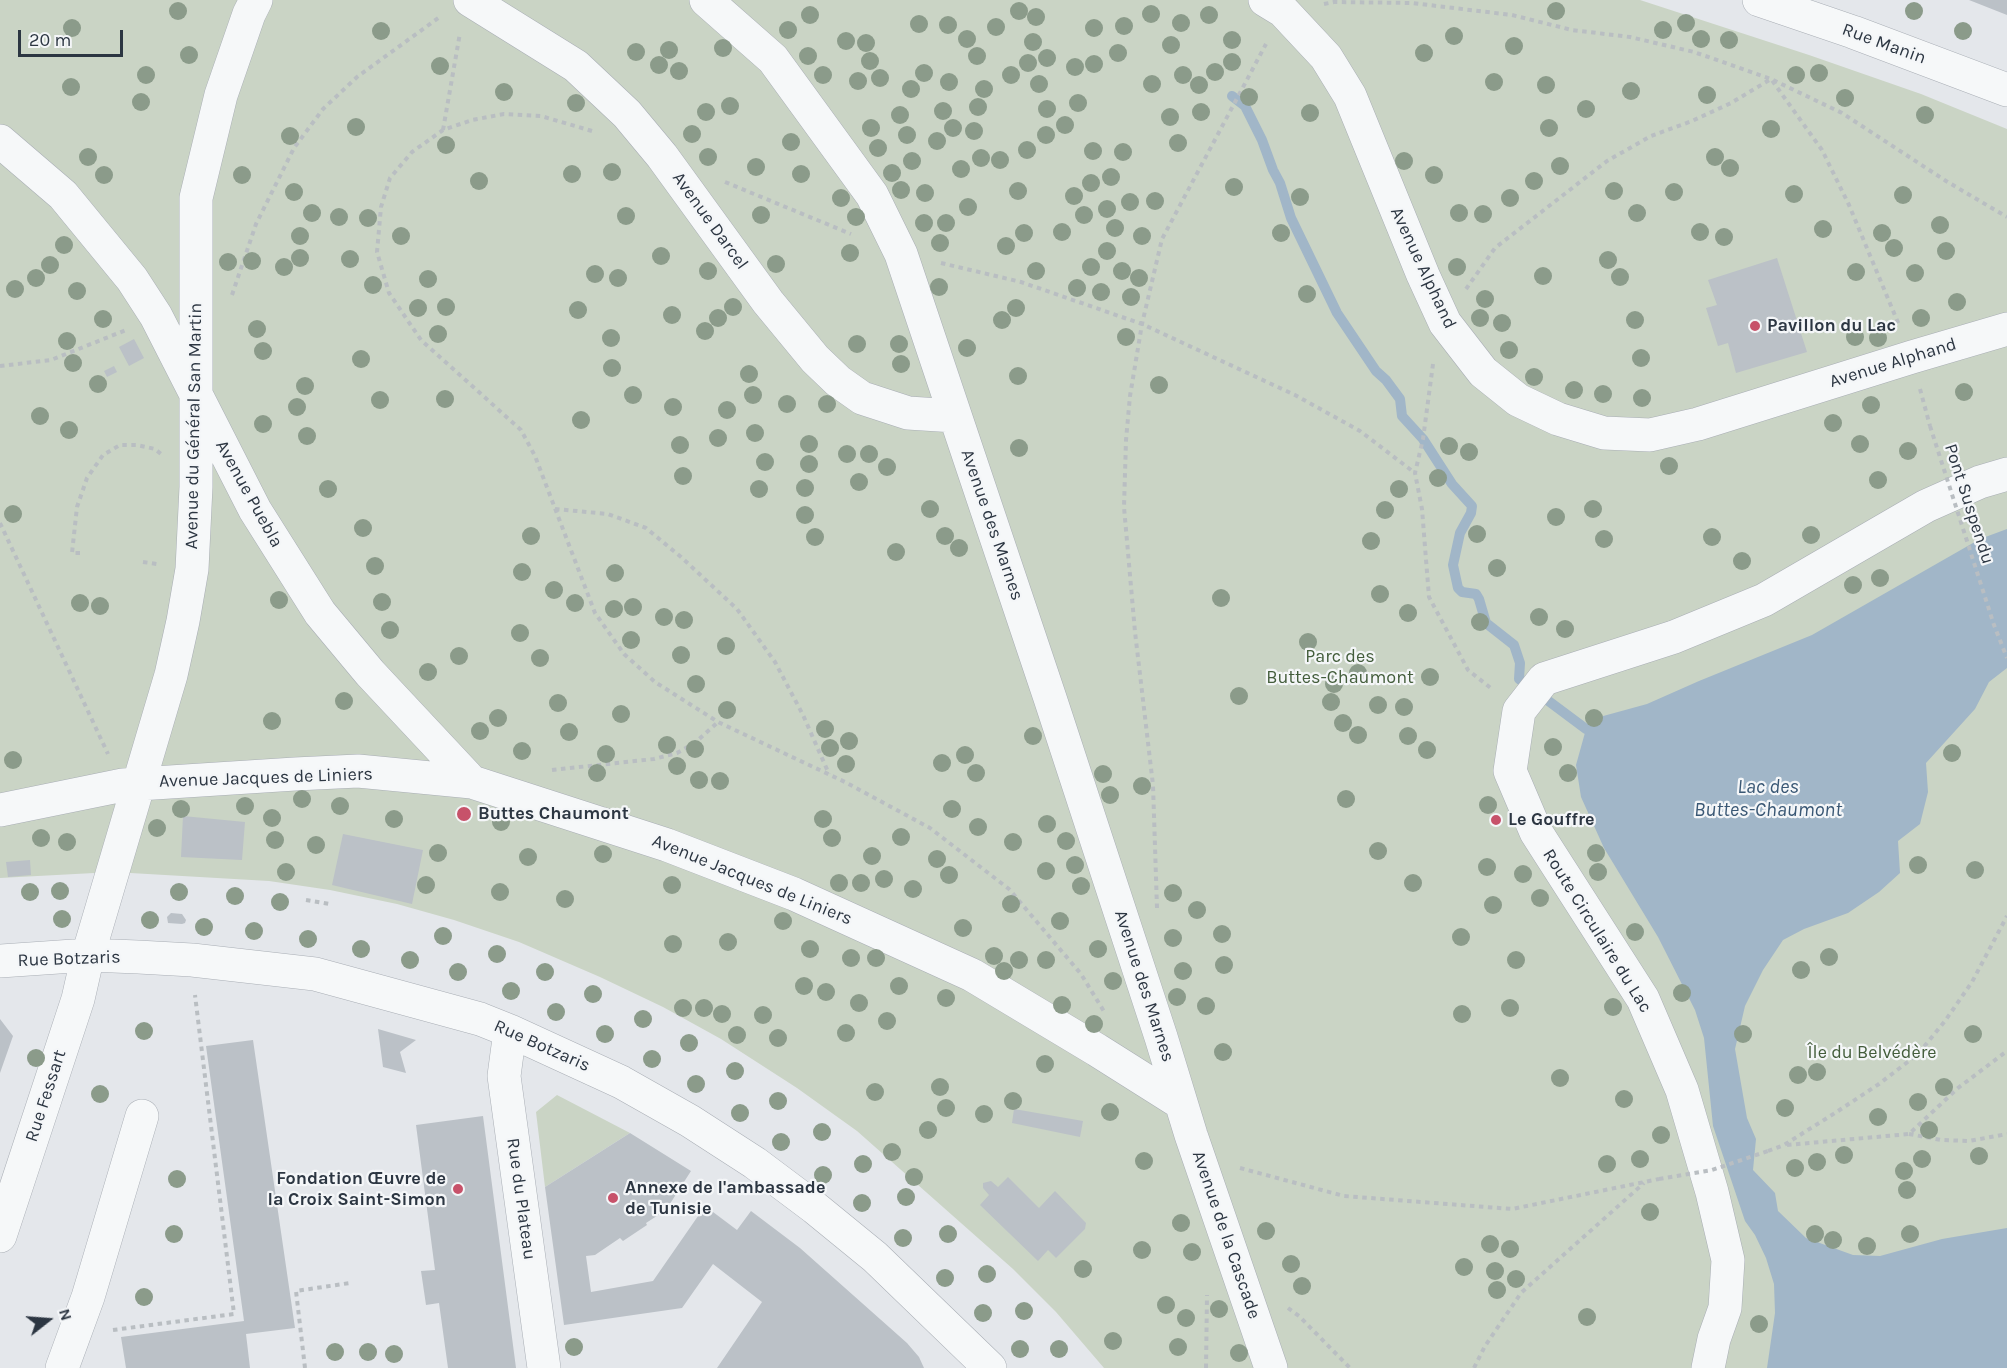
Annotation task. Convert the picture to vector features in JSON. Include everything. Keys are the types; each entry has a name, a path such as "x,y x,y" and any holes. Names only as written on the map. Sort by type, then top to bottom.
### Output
{"street":[{"name":"Avenue du Général San Martin","path":"88,956 130,784 171,675 183,621 192,569 196,487 196,198 221,95 256,0"},
{"name":"Avenue des Marnes","path":"706,0 773,59 872,195 901,254 1054,709 1181,1103"},
{"name":"Rue Manin","path":"1759,0 2007,90"},
{"name":"Avenue Alphand","path":"1274,6 1326,57 1350,96 1445,323 1483,372 1518,400 1558,419 1604,433 1650,435 1698,424 2007,329"},
{"name":"Avenue Darcel","path":"458,12 576,66 627,114 662,156 768,302 815,359 838,381 862,398 908,413 955,416"},
{"name":"Avenue Puebla","path":"0,141 63,195 132,279 156,316 255,510 320,613 370,673 472,782"},
{"name":"Route Circulaire du Lac","path":"1708,1368 1714,1339 1725,1308 1728,1260 1712,1192 1682,1090 1643,999 1536,832 1510,771 1519,711 1544,679 1674,637 1764,600 1926,506 1980,482 2007,474"},
{"name":"Avenue Jacques de Liniers","path":"0,810 130,784 358,771 472,782 667,845 815,903 972,975 1181,1103"},
{"name":"Rue Botzaris","path":"0,962 88,956 192,960 315,975 480,1019 510,1031 621,1082 690,1121 755,1163 875,1257 990,1368"},
{"name":"Rue Fessart","path":"0,1236 78,999 88,956"},
{"name":"Rue du Plateau","path":"510,1031 504,1076 544,1368"},
{"name":"Avenue de la Cascade","path":"1181,1103 1271,1368"},
{"path":"62,1368 88,1297 142,1116"}],"path":[{"path":"1274,6 1334,2 1412,3 1512,15 1572,30 1630,37 1694,52 1771,79 1842,113 1946,181 2007,217"},
{"path":"443,130 458,12"},
{"path":"231,297 256,224 294,148 323,109 357,77 458,12"},
{"path":"1519,711 1468,670 1429,597 1422,508 1415,473 1425,428 1433,357 1445,323 1460,297 1495,248 1542,213 1579,181 1607,161 1651,136 1731,103 1771,79"},
{"path":"1771,79 1822,150 1849,205 1912,357"},
{"path":"1157,911 1153,785 1135,632 1124,507 1130,396 1142,324 1162,238 1248,80"},
{"path":"602,134 542,116 504,114 472,120 443,130 412,152 390,178 381,207 377,252 389,293 421,340 521,430 535,456 595,613 624,654 655,682 718,722 829,774 930,828 1009,890 1081,974 1110,1022"},
{"path":"716,178 901,254 1021,282 1142,324 1295,395 1360,430 1415,473"},
{"path":"0,366 51,360 114,336 156,316"},
{"name":"Pont Suspendu","path":"1930,426 1994,625 2007,658"},
{"path":"80,553 72,553 77,507 87,478 103,455 120,445 137,445 155,449 175,464 196,487"},
{"path":"555,509 608,514 646,528 737,609 775,662 829,774"},
{"path":"0,523 130,784"},
{"path":"143,562 159,564"},
{"path":"614,764 654,759 677,753 696,742 718,722"},
{"path":"306,900 330,904"},
{"path":"1198,1157 1344,1196 1512,1209 1712,1170 1784,1145 1879,1084 1918,1054 1945,1021 1972,982 2007,916"},
{"path":"74,1336 234,1314 195,992"},
{"path":"1909,1134 1958,1088 2007,1051"},
{"path":"1784,1145 1909,1134 1941,1140 1969,1141 2007,1134"},
{"path":"1474,1368 1485,1346 1521,1293 1644,1183"},
{"path":"1241,1276 1299,1316 1350,1368"},
{"path":"305,1368 296,1291 350,1283"}],"green space":[{"name":"Parc des Buttes-Chaumont","path":"0,0 1640,0 1921,94 2007,129 2007,1368 1104,1368 1056,1312 1013,1269 857,1131 797,1088 721,1039 663,1007 600,977 519,942 454,920 397,904 330,890 269,881 113,872 0,878"},
{"path":"557,1095 630,1133 545,1187 536,1112"}],"water":[{"name":"Lac des Buttes-Chaumont","path":"2007,529 2007,668 1989,682 1975,709 1926,763 1928,792 1920,824 1898,841 1900,873 1879,892 1848,913 1804,929 1783,940 1763,970 1745,1006 1735,1049 1747,1118 1756,1139 1753,1170 1775,1193 1778,1211 1806,1238 1853,1255 1880,1256 1942,1239 2007,1228 2007,1368 1767,1368 1775,1313 1774,1284 1766,1258 1745,1221 1713,1126 1704,1038 1695,1010 1658,937 1604,848 1581,797 1576,765 1586,729 1596,718 1647,704 1812,635 1980,539"}],"building":[{"path":"1969,0 2007,0 2007,15"},
{"name":"Pavillon du Lac","path":"1777,258 1807,352 1736,373 1728,343 1718,346 1706,308 1717,305 1708,280"},
{"path":"134,339 144,358 129,366 119,347"},
{"path":"114,366 117,372 107,377 104,371"},
{"path":"183,816 245,822 242,860 181,857"},
{"path":"343,834 423,850 412,904 332,885"},
{"path":"30,860 31,875 8,877 6,862"},
{"path":"171,913 182,914 186,920 185,923 168,923 167,917"},
{"path":"0,1019 13,1036 0,1073"},
{"path":"378,1029 416,1040 400,1052 406,1073 383,1067"},
{"path":"253,1040 295,1328 246,1334 250,1368 126,1368 121,1337 244,1321 206,1046"},
{"path":"1014,1109 1083,1121 1080,1137 1012,1123"},
{"name":"Fondation Œuvre de la Croix Saint-Simon","path":"483,1116 516,1368 448,1368 439,1303 426,1305 421,1271 435,1270 416,1125"},
{"path":"630,1133 691,1171 666,1210 623,1241 620,1238 595,1255 586,1256 591,1292 653,1281 705,1206 737,1230 751,1211 800,1248 907,1343 919,1357 924,1368 717,1368 762,1302 713,1264 682,1308 564,1325 545,1187"},
{"path":"1008,1177 1039,1208 1055,1191 1086,1223 1085,1229 1056,1258 1048,1250 1038,1261 980,1205 989,1195 983,1188 983,1183 991,1181 998,1187"}],"waterway":[{"path":"1232,96 1245,106 1262,140 1280,183 1291,218 1337,313 1376,371 1400,399 1402,416 1423,439 1452,484 1472,506 1471,513 1460,533 1453,565 1458,588 1462,592 1476,594 1486,623 1514,645 1520,663 1519,679 1586,729"}],"place":[{"name":"Pavillon du Lac","path":"1755,326"},
{"name":"Buttes Chaumont","path":"464,814"},
{"name":"Le Gouffre","path":"1496,820"},
{"name":"Fondation Œuvre de la Croix Saint-Simon","path":"458,1189"},
{"name":"Annexe de l'ambassade de Tunisie","path":"613,1198"}],"park label":[{"name":"Île du Belvédère","path":"1872,1053"}]}
